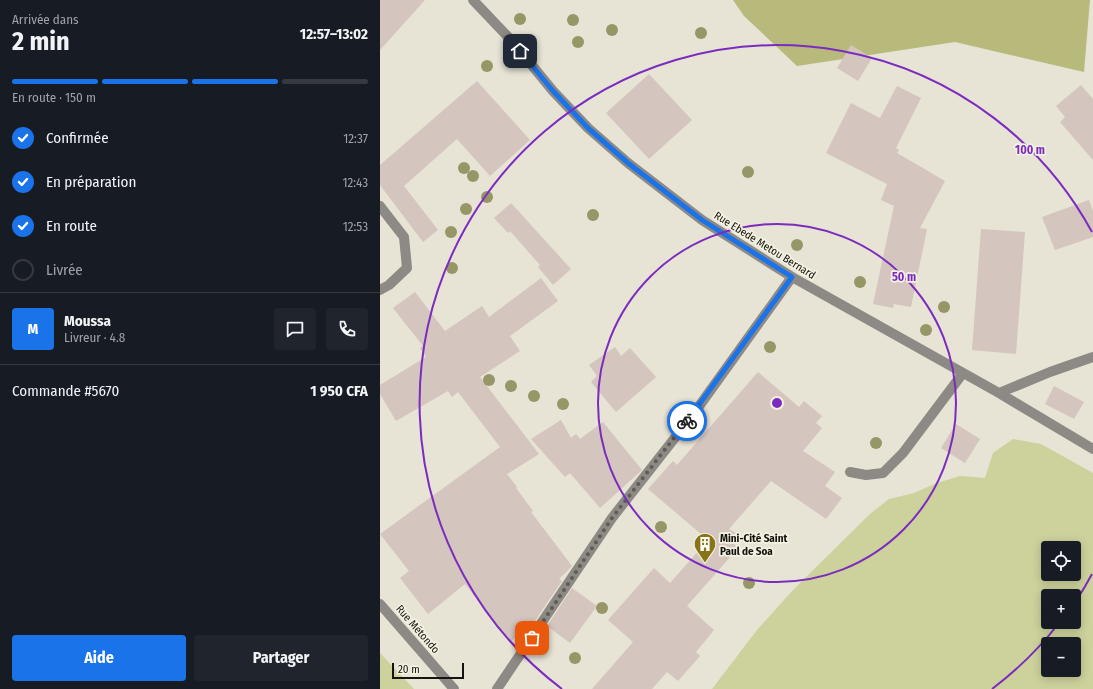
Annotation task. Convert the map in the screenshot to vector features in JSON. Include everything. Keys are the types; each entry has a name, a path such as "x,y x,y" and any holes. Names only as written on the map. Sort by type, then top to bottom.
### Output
{"street":[{"name":"Rue Ebede Metou Bernard","path":"473,0 512,41 553,91 588,128 628,163 702,220 792,277 999,393 1093,449"},
{"path":"380,206 404,237 407,268 389,285 380,290"},
{"path":"497,689 612,518 692,416 792,277"},
{"path":"999,393 1050,372 1093,357"},
{"path":"850,472 866,475 883,472 903,453 963,373"},
{"name":"Rue Métondo","path":"380,604 454,689"}],"green space":[{"path":"733,0 1090,0 1084,72 955,42 797,66 744,16"},
{"path":"1013,439 1041,444 1093,473 1093,689 712,689 757,630 793,590 870,514 889,499 914,493 937,483 960,476 985,478 993,453"},
{"path":"380,653 414,689 380,689"}],"building":[{"path":"380,0 425,0 380,50"},
{"path":"851,45 872,58 858,81 837,68"},
{"path":"649,74 692,120 649,159 606,113"},
{"path":"477,81 530,140 490,176 457,139 404,186 438,230 423,242 380,185 380,165"},
{"path":"1081,85 1093,99 1093,160 1060,122 1065,117 1056,106"},
{"path":"897,86 921,98 896,148 899,150 897,153 945,181 920,228 927,229 911,307 894,304 893,308 873,304 894,206 881,200 887,184 826,153 851,103 880,118"},
{"path":"1089,200 1093,211 1093,237 1055,250 1042,217"},
{"path":"511,203 571,269 553,285 538,267 540,265 510,231 508,233 494,218"},
{"path":"981,229 1025,232 1016,354 972,350"},
{"path":"541,278 558,301 510,336 520,351 480,377 539,454 507,474 533,511 531,512 572,566 559,579 562,581 532,625 510,642 465,584 428,614 400,578 409,571 380,534 500,447 458,392 452,397 448,391 396,421 380,394 380,385 426,357 420,348 423,346 393,308 415,292 445,331 482,306 489,317"},
{"path":"615,347 621,356 630,348 656,377 616,412 591,382 597,376 589,365"},
{"path":"758,372 799,407 804,401 822,416 816,423 822,428 803,451 835,472 825,486 842,498 826,519 771,481 729,529 739,535 734,544 738,548 687,606 714,630 696,652 700,656 678,681 667,672 652,689 592,689 633,642 608,620 654,568 670,583 708,540 648,489 673,461 677,465"},
{"path":"1054,386 1084,402 1074,419 1045,404"},
{"path":"561,420 571,438 576,434 580,439 603,422 642,470 600,508 570,473 565,477 531,439"},
{"path":"956,424 980,439 965,463 941,448"},
{"path":"572,588 597,606 570,643 547,626"}],"way so far":[{"path":"532,638 593,549 602,532 687,421"}],"place":[{"name":"Mini-Cité Saint Paul de Soa","path":"705,564"}],"route":[{"path":"520,51 553,91 588,128 628,163 702,220 792,277 771,308 733,357 687,421"}]}
